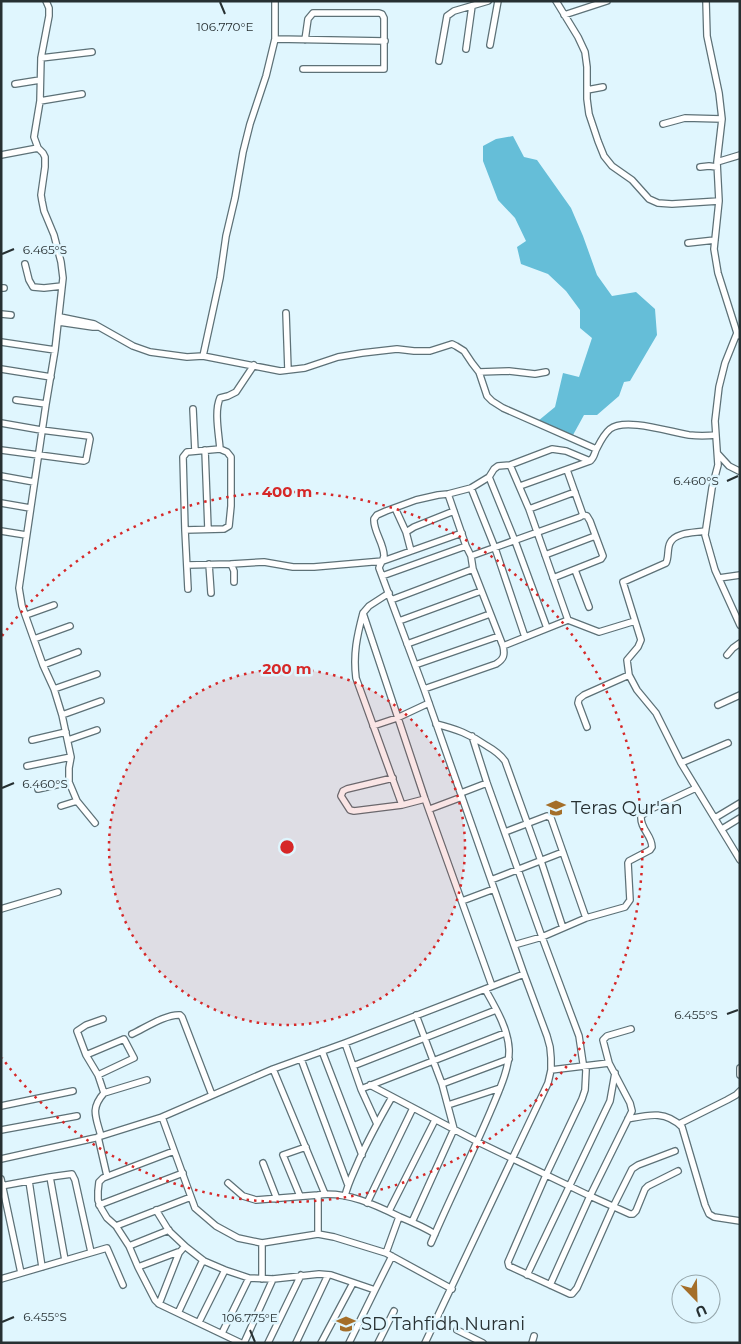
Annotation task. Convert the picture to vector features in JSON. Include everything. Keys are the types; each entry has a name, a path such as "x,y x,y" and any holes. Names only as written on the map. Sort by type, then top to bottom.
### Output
{"street":[{"path":"46,1 49,8 49,16 40,58 40,101 34,137 38,148 45,157 41,195 44,211 54,235 62,270 62,286 55,350 19,588 22,606 62,714 71,757 70,782 78,801 95,823"},
{"path":"203,356 220,278 226,236 243,152 276,39 275,1"},
{"path":"439,60 447,16 454,11 488,1"},
{"path":"490,45 498,1"},
{"path":"556,1 585,52 587,60 587,105 604,156 615,169 632,180 649,199 658,203 719,201"},
{"path":"564,15 607,1"},
{"path":"706,1 707,36 719,93 722,119 717,165 719,201 714,240 715,256 718,273 738,335 724,363 719,387 715,420 718,464 712,488 705,536 715,570 740,625"},
{"path":"466,49 472,6"},
{"path":"303,69 384,70 384,18 382,14 313,13 308,19 305,40"},
{"path":"276,39 384,41"},
{"path":"40,58 92,52"},
{"path":"15,84 40,80"},
{"path":"587,90 603,87"},
{"path":"40,101 82,94"},
{"path":"663,124 685,118 722,119"},
{"path":"1,154 38,148"},
{"path":"700,167 717,165 740,155"},
{"path":"688,243 714,240"},
{"path":"25,264 33,287 62,286"},
{"path":"286,313 288,370"},
{"path":"1,314 11,316"},
{"path":"59,319 89,322 133,346 150,352 187,357 203,356 280,371 305,368 338,357 362,353 397,349 430,351 452,344 464,351 478,372 487,396 496,404 596,449"},
{"path":"1,342 55,350"},
{"path":"220,449 217,413 220,398 236,392 254,365"},
{"path":"1,369 51,378"},
{"path":"478,372 509,371 536,374 546,372"},
{"path":"16,400 46,404"},
{"path":"194,409 195,451"},
{"path":"1,423 89,436 90,439 86,460 84,461 1,450"},
{"path":"520,486 590,461 594,458 596,449 609,430 618,425 653,427 690,435 716,435"},
{"path":"185,530 224,529 229,526 231,457 227,452 220,449 195,451 187,452 183,457 185,530 188,589"},
{"path":"425,1343 548,1083 551,1070 550,1047 408,644 379,568 383,560 383,552 374,522 377,515 395,508 433,496 471,488 489,477 498,466 510,465 555,449 571,452 590,461"},
{"path":"205,450 208,529"},
{"path":"718,454 729,466 739,471"},
{"path":"510,465 529,509 568,620"},
{"path":"553,578 602,558 602,553 590,521 587,516 583,515 567,470"},
{"path":"1,476 34,482"},
{"path":"489,477 547,628"},
{"path":"471,488 495,548 525,637"},
{"path":"529,509 574,492"},
{"path":"424,689 496,664 504,658 505,653 504,646 473,569 471,556 448,494"},
{"path":"1,503 30,508"},
{"path":"395,508 406,532 411,551"},
{"path":"406,532 454,511"},
{"path":"471,556 583,515"},
{"path":"1,531 26,535"},
{"path":"705,531 682,534 676,537 670,543 666,563 623,582 641,640 641,644 627,660 629,675 637,690 656,713 681,763 740,860"},
{"path":"187,565 264,562 314,567 383,560 462,533"},
{"path":"545,555 595,536"},
{"path":"382,576 466,546"},
{"path":"209,564 211,593"},
{"path":"231,564 234,571 234,582"},
{"path":"391,600 473,569"},
{"path":"575,570 589,606"},
{"path":"719,578 740,576"},
{"path":"399,621 481,591"},
{"path":"389,593 369,606 363,613 357,636 355,666 356,678 402,805"},
{"path":"26,615 54,604"},
{"path":"363,613 425,799 492,986"},
{"path":"408,644 490,614"},
{"path":"504,646 568,620 599,632 635,622"},
{"path":"34,639 70,626"},
{"path":"415,665 499,636"},
{"path":"728,655 730,650 740,643"},
{"path":"43,665 78,652"},
{"path":"54,689 97,674"},
{"path":"587,728 578,703 579,699 629,675"},
{"path":"718,704 740,695"},
{"path":"62,714 101,701"},
{"path":"373,726 397,718 429,703"},
{"path":"436,724 454,728 472,736 501,755 505,761 564,928"},
{"path":"68,740 97,730"},
{"path":"32,740 66,732"},
{"path":"472,736 487,783 579,1036 586,1070 584,1095 508,1262 511,1268 570,1294 574,1292 632,1169 675,1151"},
{"path":"681,763 728,743"},
{"path":"27,766 71,757"},
{"path":"393,778 347,789 343,791 341,796 350,810 354,811 402,805 425,799"},
{"path":"38,789 70,782"},
{"path":"430,809 487,783"},
{"path":"514,945 564,928 586,918 626,907 630,900 628,863 652,848 651,841 640,818 643,814 696,788"},
{"path":"60,806 78,801"},
{"path":"715,818 737,805 740,817 722,829"},
{"path":"505,832 547,816 551,818 586,918"},
{"path":"733,849 740,846"},
{"path":"491,880 563,852"},
{"path":"462,902 494,889"},
{"path":"1,909 58,892"},
{"path":"1,1159 81,1142 162,1117 273,1069 524,974"},
{"path":"431,1242 477,1143 500,1088 509,1058 506,1032 486,989"},
{"path":"353,1066 496,1010"},
{"path":"132,1034 157,1022 180,1015 212,1095"},
{"path":"412,1222 454,1129 442,1084 416,1016"},
{"path":"103,1019 86,1025 77,1031 86,1055 98,1075 104,1093"},
{"path":"550,1284 590,1196 632,1111 609,1064 603,1040 631,1029"},
{"path":"362,1089 506,1032"},
{"path":"86,1055 124,1039 134,1058 98,1075"},
{"path":"344,1043 376,1124"},
{"path":"322,1052 362,1155"},
{"path":"442,1084 509,1058"},
{"path":"301,1059 348,1185"},
{"path":"551,1070 609,1064"},
{"path":"740,1068 740,1075"},
{"path":"273,1069 306,1147 322,1194 318,1234"},
{"path":"527,1275 610,1102 615,1073"},
{"path":"107,1176 98,1137 95,1112 97,1101 104,1093 147,1080"},
{"path":"370,1085 477,1143 630,1214 633,1214 648,1186 678,1171"},
{"path":"448,1105 500,1088"},
{"path":"1,1106 73,1091"},
{"path":"679,1124 727,1100 740,1091"},
{"path":"345,1196 348,1185 376,1124 392,1097"},
{"path":"367,1202 413,1108"},
{"path":"628,1119 658,1115 679,1124 682,1127 709,1214 714,1217 740,1221"},
{"path":"1,1130 77,1116"},
{"path":"162,1117 196,1208 216,1226 238,1238 262,1244 318,1234 334,1237 389,1255 452,1289"},
{"path":"389,1211 435,1120"},
{"path":"300,1196 283,1155 306,1147"},
{"path":"174,1152 107,1176 99,1182 98,1196 100,1205 107,1218 116,1226 129,1246 151,1295 159,1304 222,1333 228,1340 242,1343 274,1279"},
{"path":"263,1163 277,1199"},
{"path":"100,1205 183,1173"},
{"path":"2,1186 72,1174 91,1252"},
{"path":"50,1177 65,1260"},
{"path":"1,1179 22,1273"},
{"path":"29,1181 42,1267"},
{"path":"228,1184 243,1196 251,1199 277,1199 322,1194 345,1196 389,1211 435,1234"},
{"path":"116,1226 191,1197"},
{"path":"156,1210 168,1230 185,1246 203,1260 225,1270 249,1278 262,1279 301,1275 328,1275 375,1290"},
{"path":"349,1343 375,1290 389,1255 399,1217"},
{"path":"129,1246 168,1230"},
{"path":"262,1244 262,1279"},
{"path":"159,1304 179,1253 185,1246"},
{"path":"1,1279 91,1252 108,1249 123,1285"},
{"path":"138,1267 179,1253"},
{"path":"178,1312 203,1260"},
{"path":"199,1322 225,1270"},
{"path":"268,1343 301,1275"},
{"path":"296,1343 328,1275"},
{"path":"222,1333 249,1278"},
{"path":"321,1343 353,1283"},
{"path":"378,1343 394,1311"},
{"path":"457,1330 470,1340 483,1343"}],"water":[{"path":"513,136 524,157 537,160 571,208 597,275 612,296 636,292 655,309 657,335 630,381 624,382 619,396 597,415 584,415 573,435 538,421 555,407 563,373 579,377 592,338 580,328 580,310 566,291 548,274 521,264 517,247 526,241 515,218 498,200 483,161 483,146 496,139"}],"place":[{"name":"Teras Qur'an","path":"556,808"},
{"name":"SD Tahfidh Nurani","path":"346,1324"}]}
